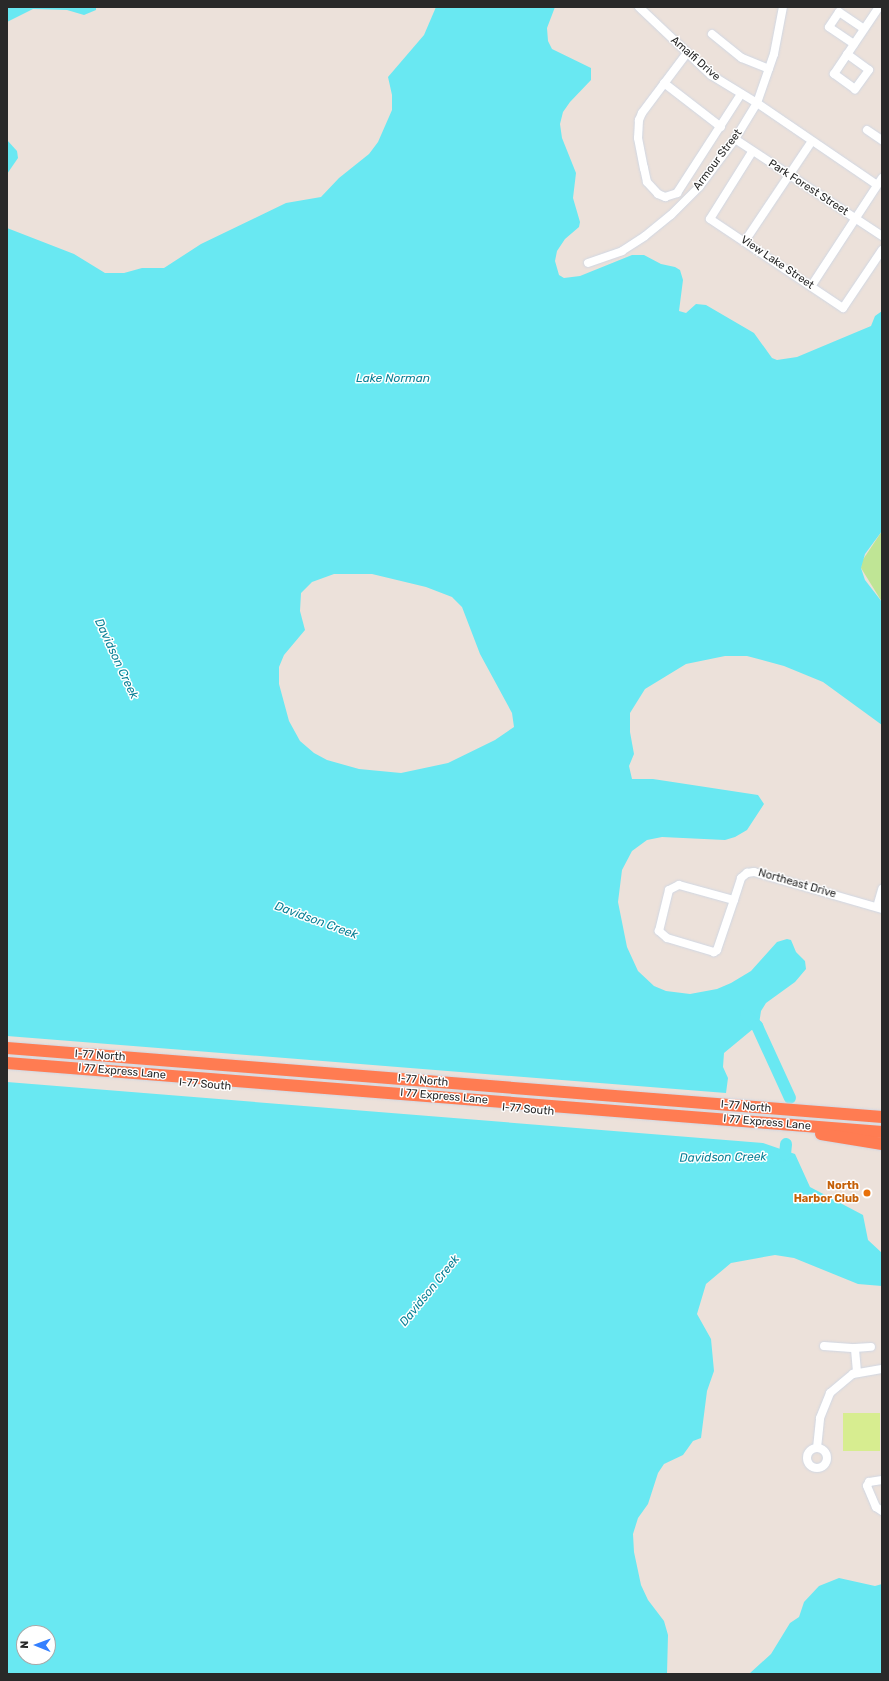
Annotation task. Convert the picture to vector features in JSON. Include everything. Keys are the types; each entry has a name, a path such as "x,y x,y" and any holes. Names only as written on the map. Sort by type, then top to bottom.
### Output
{"highway":[{"name":"I-77 North","path":"7,1048 882,1118"},
{"name":"I 77 Express Lane","path":"7,1055 882,1124"},
{"name":"I 77 Express Lane","path":"7,1063 882,1132"},
{"name":"I-77 South","path":"7,1069 882,1138"},
{"path":"814,1133 882,1144"}],"street":[{"name":"Amalfi Drive","path":"640,7 711,75 757,103 812,141 880,182"},
{"name":"Armour Street","path":"588,262 622,250 671,215 699,187 735,139 757,103 769,69 783,7"},
{"path":"847,54 869,70 855,89 834,74 847,54 854,44 864,28 879,7"},
{"path":"854,44 829,27 839,12 864,28"},
{"path":"712,34 742,58 769,69"},
{"path":"687,53 642,113 638,130 648,182 658,194 665,197 677,193 741,94"},
{"path":"664,83 721,127"},
{"path":"867,130 882,140"},
{"name":"Park Forest Street","path":"735,139 752,152 789,174 882,236"},
{"path":"745,241 812,141"},
{"name":"View Lake Street","path":"752,152 710,218 812,285 843,308 882,250"},
{"path":"812,285 880,182"},
{"name":"Northeast Drive","path":"734,900 686,886 673,887 667,896 659,931 667,938 714,952 720,946 741,878 747,873 754,872 879,908"},
{"path":"879,908 882,889"},
{"path":"824,1346 855,1348 871,1347"},
{"path":"855,1348 857,1372"},
{"path":"817,1448 820,1418 825,1403 837,1385 857,1372 882,1369"},
{"path":"882,1480 869,1482 867,1486 876,1507 882,1511"}],"green space":[{"path":"882,531 882,602 861,568 862,561"},
{"path":"843,1413 880,1413 880,1451 843,1451"}],"water":[{"path":"7,7 96,7 96,10 84,15 67,10 33,9 7,22"},
{"name":"Lake Norman","path":"436,7 555,7 547,28 548,41 552,49 591,68 591,80 570,102 563,112 560,124 562,138 576,173 573,198 580,222 579,227 565,239 557,251 555,261 559,275 564,278 580,276 632,255 644,255 661,264 675,267 680,270 683,280 679,311 686,313 696,304 706,305 754,333 772,358 777,360 797,357 871,326 875,316 882,311 882,531 865,554 861,568 865,580 882,602 882,725 823,682 784,666 747,656 725,656 686,664 645,689 630,713 630,732 634,754 629,766 632,779 653,779 758,795 764,804 747,830 735,837 725,840 662,837 647,840 632,851 622,870 618,902 627,947 638,971 654,986 666,991 690,994 717,989 731,983 751,971 777,942 787,939 791,940 796,952 805,961 806,969 795,982 766,1003 761,1011 759,1024 724,1053 723,1067 728,1078 726,1093 7,1036 7,228 74,254 105,273 124,273 142,268 164,268 201,244 286,203 321,197 339,178 369,154 378,142 392,110 392,95 388,77 424,35","holes":["334,574 372,574 426,587 452,597 462,607 480,654 512,713 514,727 495,740 448,763 401,773 359,769 327,760 314,753 300,741 289,721 279,684 279,667 284,655 305,630 300,611 301,593 312,582"]},
{"path":"7,140 17,151 18,158 7,174"},
{"path":"7,1082 763,1143 795,1154 810,1187 863,1215 868,1240 882,1253 882,1286 858,1284 794,1258 775,1255 731,1263 706,1284 697,1314 711,1339 714,1371 707,1391 701,1438 693,1441 683,1455 664,1464 658,1473 648,1504 638,1518 633,1534 634,1552 641,1585 648,1600 664,1621 668,1635 667,1674 7,1674"},
{"path":"839,1578 875,1586 882,1584 882,1674 749,1674 771,1654 790,1623 799,1617 804,1602 819,1586"}],"waterway":[{"name":"Davidson Creek","path":"746,1015 757,1026 790,1098"},
{"name":"Davidson Creek","path":"776,1157 785,1154 786,1144"}],"place":[{"name":"North Harbor Club","path":"867,1193"}]}
